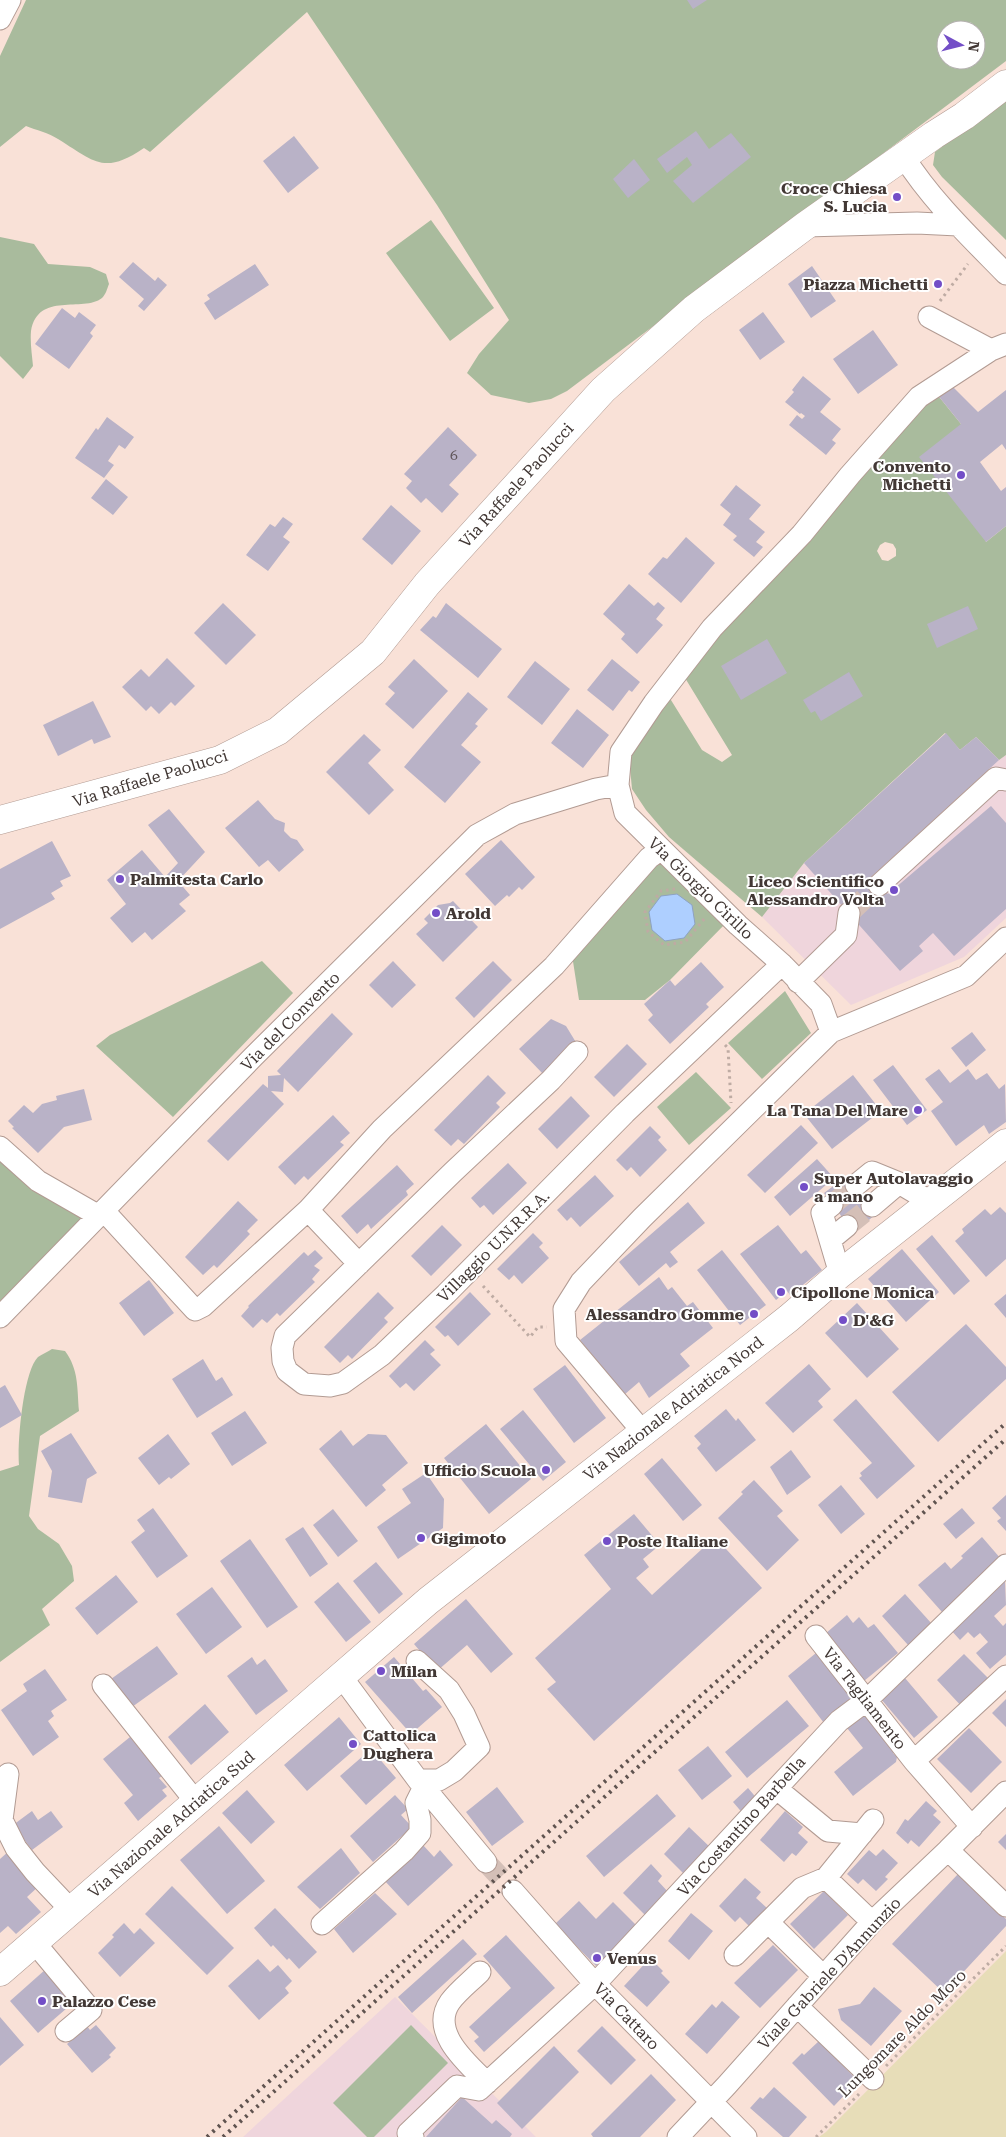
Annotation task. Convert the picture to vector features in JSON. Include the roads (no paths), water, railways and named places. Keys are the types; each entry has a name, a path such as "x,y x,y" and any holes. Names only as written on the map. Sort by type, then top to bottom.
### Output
{"main road":[{"name":"Via Raffaele Paolucci","path":"0,820 220,760 278,731 373,652 427,584 603,390 694,309 805,226 975,108 1006,84"},
{"name":"Via Nazionale Adriatica Nord","path":"341,1676 474,1564 789,1318 840,1274 1006,1143"},
{"name":"Via Nazionale Adriatica Sud","path":"0,1972 341,1676"}],"street":[{"path":"0,19 10,0"},
{"path":"904,157 958,225 1006,274"},
{"path":"805,226 917,223 958,225"},
{"path":"929,317 998,347"},
{"name":"Via Giorgio Cirillo","path":"832,1032 821,1004 782,964 738,925 660,850 625,813 618,785 621,752 654,703 712,628 802,534 850,475 919,397 998,347"},
{"path":"879,885 996,778 1006,780"},
{"name":"Via del Convento","path":"0,1317 253,1057 477,835 515,814 596,789 618,785"},
{"path":"0,1147 38,1181 101,1213 196,1310 210,1301 308,1210 382,1129 554,966 649,858 660,850"},
{"path":"798,982 846,935 849,914"},
{"path":"643,1432 566,1342 564,1309 581,1282 642,1218 832,1032 966,976 1006,938"},
{"name":"Villaggio U.N.R.R.A.","path":"577,1052 552,1080 453,1172 285,1336 282,1348 283,1361 287,1371 304,1384 330,1386 343,1383 382,1355 446,1294 625,1114 782,964"},
{"path":"856,1185 872,1172 899,1183 931,1202"},
{"path":"872,1206 899,1183"},
{"path":"832,1205 822,1213 840,1274"},
{"path":"308,1210 359,1264"},
{"path":"830,1240 847,1226"},
{"name":"Via Costantino Barbella","path":"483,2086 595,1984 839,1721 867,1700 1006,1565"},
{"name":"Via Tagliamento","path":"816,1636 914,1761 972,1827"},
{"path":"417,1661 449,1690 464,1714 479,1747 454,1771 439,1780 421,1784"},
{"path":"341,1676 421,1784 486,1862"},
{"name":"Via Tagliamento","path":"914,1761 1006,1676"},
{"path":"103,1685 196,1802"},
{"path":"8,1774 2,1820 16,1848 35,1872 71,1910"},
{"path":"322,1924 420,1833 420,1820 416,1803 421,1784"},
{"path":"735,1955 802,1888 826,1878 868,1827 828,1831 777,1789"},
{"name":"Viale Gabriele D'Annunzio","path":"678,2137 712,2102 872,1922 1006,1792"},
{"path":"948,1850 1006,1906"},
{"path":"826,1878 872,1922"},
{"name":"Via Cattaro","path":"513,1891 595,1984 746,2137"},
{"path":"768,1922 823,1976"},
{"path":"34,1942 91,2010 66,2031"},
{"path":"480,1972 449,2003 445,2013 445,2023 450,2042 483,2086"},
{"path":"796,2006 873,2079"},
{"path":"412,2137 408,2133 457,2086 483,2086"}],"water":[{"path":"677,894 692,905 695,924 684,938 665,941 652,930 649,912 661,896"}],"tunnel":[{"path":"849,913 879,885"},
{"path":"832,1205 856,1185"},
{"path":"847,1226 872,1206"},
{"path":"486,1862 513,1891"}],"railway":[{"path":"207,2137 1006,1423"},
{"path":"223,2137 1006,1439"}],"place":[{"name":"Croce Chiesa S. Lucia","path":"897,197"},
{"name":"Piazza Michetti","path":"938,284"},
{"name":"Convento Michetti","path":"961,475"},
{"name":"Palmitesta Carlo","path":"120,879"},
{"name":"Liceo Scientifico Alessandro Volta","path":"894,890"},
{"name":"Arold","path":"436,913"},
{"name":"La Tana Del Mare","path":"918,1110"},
{"name":"Super Autolavaggio a mano","path":"804,1187"},
{"name":"Cipollone Monica","path":"781,1292"},
{"name":"Alessandro Gomme","path":"754,1314"},
{"name":"D'&G","path":"843,1320"},
{"name":"Ufficio Scuola","path":"546,1470"},
{"name":"Gigimoto","path":"421,1538"},
{"name":"Poste Italiane","path":"607,1541"},
{"name":"Milan","path":"381,1671"},
{"name":"Cattolica Dughera","path":"353,1744"},
{"name":"Venus","path":"597,1958"},
{"name":"Palazzo Cese","path":"42,2001"}]}
